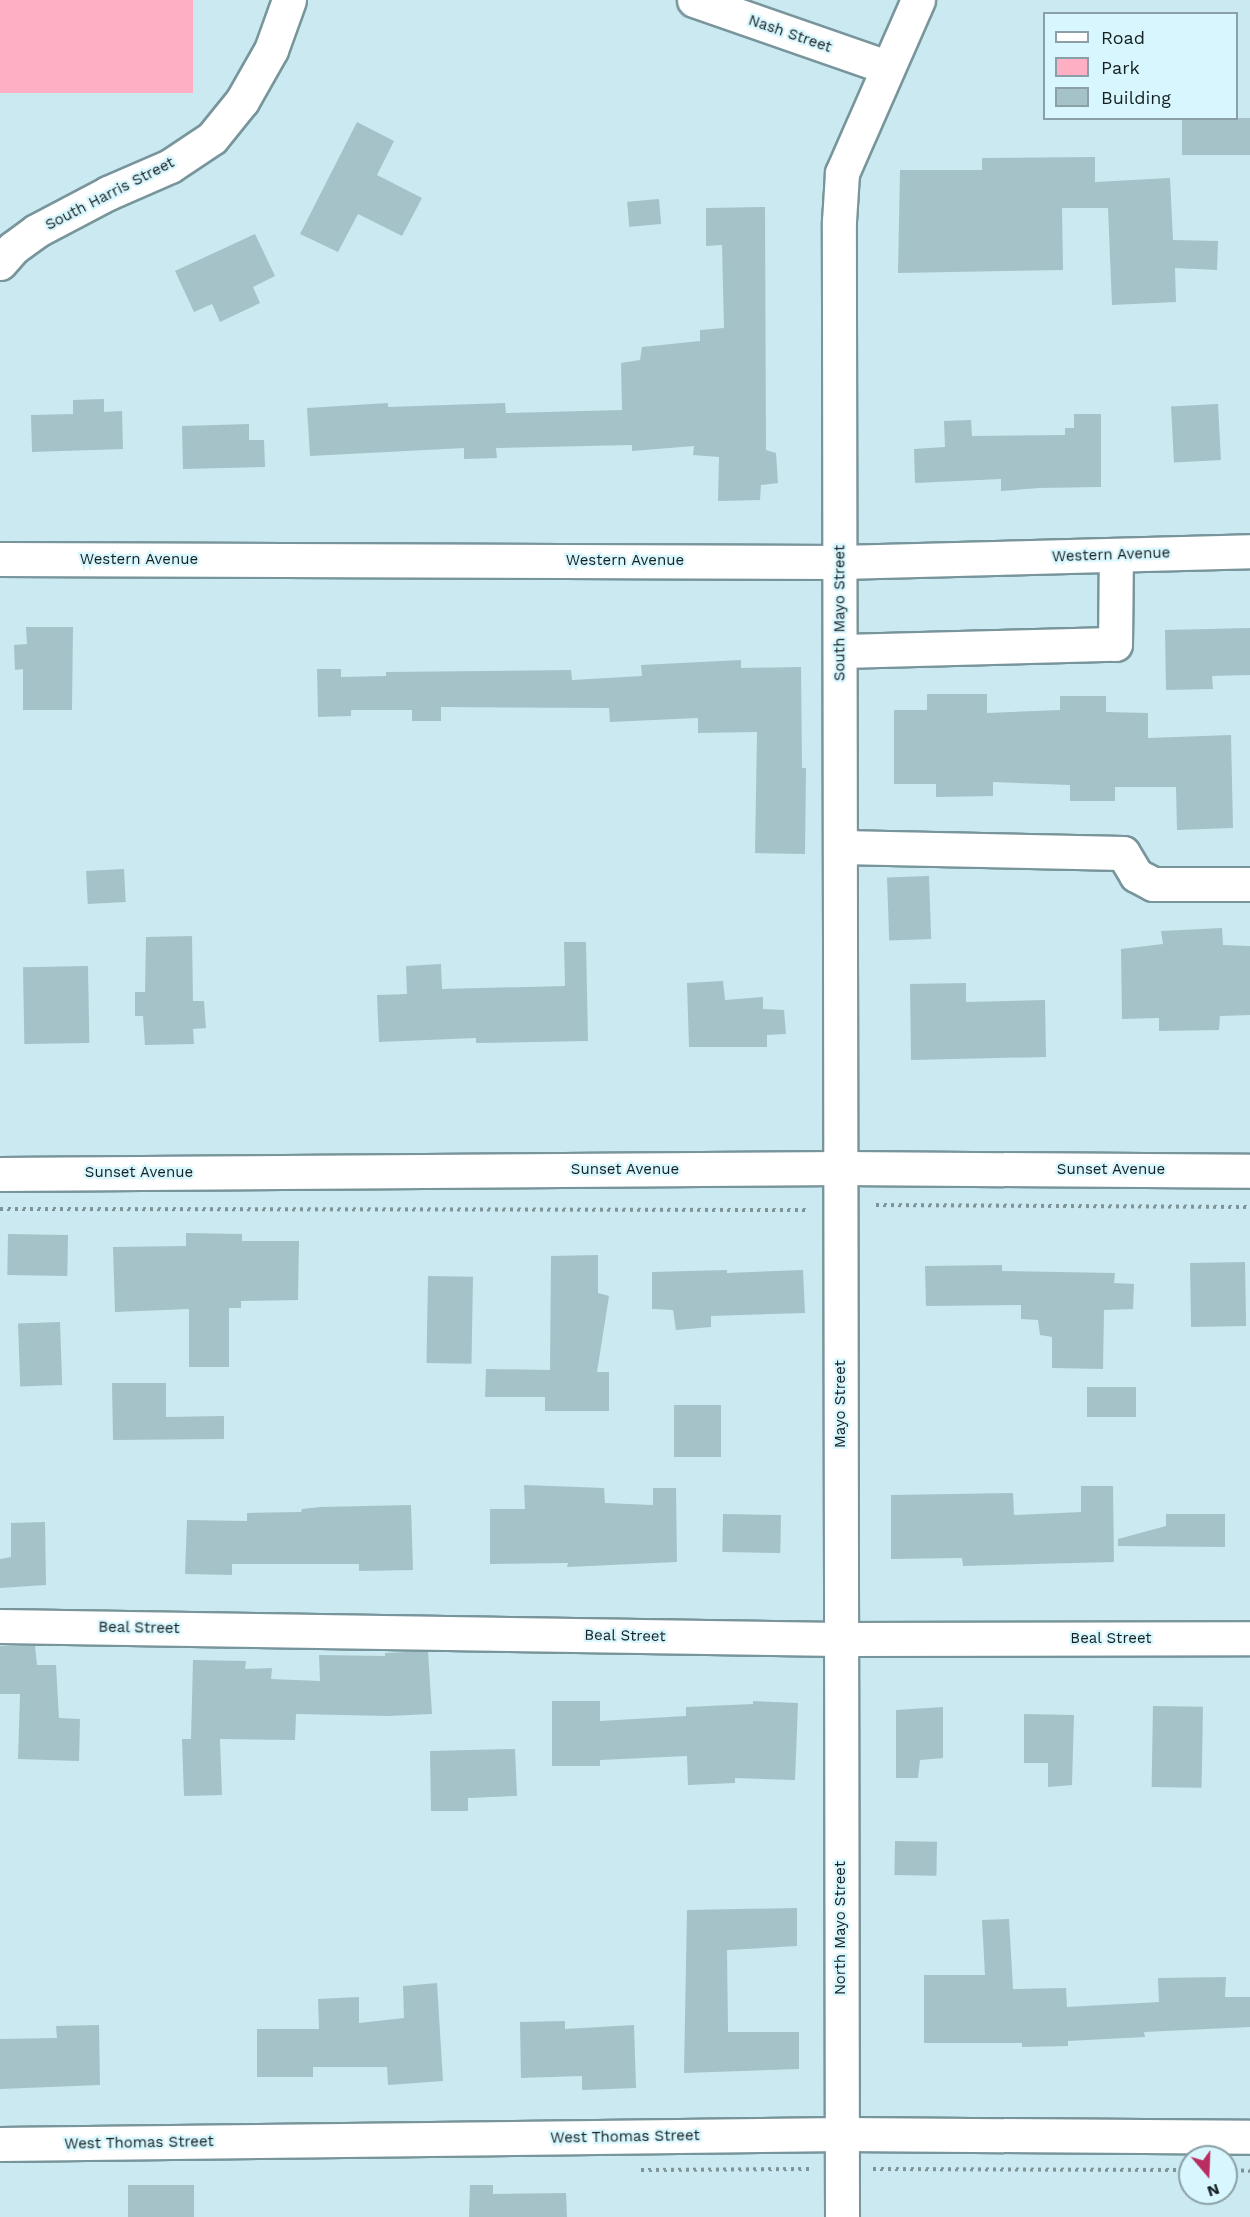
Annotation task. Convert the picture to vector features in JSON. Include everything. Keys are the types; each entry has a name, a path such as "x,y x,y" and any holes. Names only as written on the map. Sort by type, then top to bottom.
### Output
{"street":[{"name":"South Harris Street","path":"0,263 13,248 36,231 108,193 170,165 212,138 242,101 271,50 289,0"},
{"name":"Nash Street","path":"694,0 886,68"},
{"path":"886,68 918,0"},
{"name":"South Mayo Street","path":"842,1168 839,221 842,172 886,68"},
{"name":"Western Avenue","path":"0,559 840,562 1250,551"},
{"path":"840,651 1115,644 1116,555"},
{"path":"841,847 1123,853 1136,875 1153,884 1250,884"},
{"name":"Sunset Avenue","path":"0,1174 842,1168 1250,1171"},
{"name":"Mayo Street","path":"839,1639 842,1168"},
{"name":"Beal Street","path":"0,1626 839,1639 1250,1638"},
{"name":"North Mayo Street","path":"839,1639 842,2217"},
{"name":"West Thomas Street","path":"0,2145 843,2134 1250,2137"}],"path":[{"path":"876,1205 1250,1207"},
{"path":"0,1209 811,1210"},
{"path":"870,2169 1178,2170"}],"green space":[{"path":"0,0 193,0 193,93 0,93"}],"building":[{"path":"1250,118 1250,155 1182,155 1182,120"},
{"path":"357,122 394,141 377,175 422,198 402,236 358,214 338,252 300,234"},
{"path":"1095,157 1095,182 1170,178 1173,240 1218,241 1217,270 1175,268 1176,302 1112,305 1108,208 1062,208 1063,270 898,273 900,170 982,170 982,158"},
{"path":"659,199 661,224 629,227 627,202"},
{"path":"765,207 766,450 776,453 778,483 761,485 760,500 718,501 719,457 693,455 694,446 632,451 632,445 496,448 497,458 464,459 464,448 310,456 307,408 388,403 388,407 505,403 506,413 622,410 621,363 640,360 642,347 700,341 700,330 724,328 722,245 706,246 706,208"},
{"path":"255,234 275,276 253,287 260,303 220,322 212,304 194,312 175,271"},
{"path":"104,399 104,412 122,411 123,449 32,452 31,415 73,414 73,400"},
{"path":"1218,404 1221,460 1174,462 1171,406"},
{"path":"1074,414 1101,414 1101,487 1001,491 1001,479 915,483 914,449 945,447 944,421 971,420 972,436 1065,435 1065,428 1074,428"},
{"path":"249,424 249,440 264,440 265,467 183,469 182,426"},
{"path":"26,627 73,627 72,710 23,710 23,669 15,670 14,645 27,644"},
{"path":"1250,628 1250,675 1212,676 1213,689 1166,690 1165,630"},
{"path":"741,660 741,668 801,667 802,768 806,768 805,854 755,853 757,732 698,733 698,718 610,722 609,708 441,707 441,721 412,721 412,710 351,710 351,716 318,717 317,669 341,669 341,677 386,676 386,672 571,670 572,680 642,676 641,665"},
{"path":"927,694 987,694 987,713 1060,710 1060,696 1106,696 1106,712 1148,713 1148,738 1231,735 1233,828 1177,830 1176,787 1115,787 1115,801 1070,801 1070,785 993,782 993,796 936,797 936,784 894,784 894,710 927,710"},
{"path":"124,869 126,902 88,904 86,871"},
{"path":"929,876 931,939 889,940 887,877"},
{"path":"1222,928 1223,945 1250,946 1250,1015 1220,1016 1219,1030 1159,1031 1159,1018 1122,1019 1121,949 1163,944 1161,931"},
{"path":"192,936 193,1001 204,1001 206,1028 193,1029 194,1044 145,1045 143,1016 135,1016 135,992 145,992 146,937"},
{"path":"564,942 586,942 588,1041 476,1043 476,1038 379,1042 377,995 407,994 406,966 441,964 442,989 565,986"},
{"path":"88,966 89,1043 24,1044 23,967"},
{"path":"723,981 725,1000 763,997 763,1009 784,1010 786,1034 767,1035 767,1047 689,1047 687,983"},
{"path":"966,983 966,1002 1045,1000 1046,1057 911,1060 910,984"},
{"path":"186,1233 242,1234 242,1241 299,1241 298,1300 241,1301 241,1308 229,1308 229,1367 189,1367 189,1309 115,1312 113,1247 186,1246"},
{"path":"8,1234 68,1235 67,1276 7,1275"},
{"path":"598,1255 598,1293 609,1296 597,1372 609,1372 609,1411 545,1411 545,1397 485,1397 486,1369 550,1370 551,1256"},
{"path":"1245,1262 1246,1326 1191,1327 1190,1263"},
{"path":"1002,1265 1002,1271 1115,1273 1114,1283 1134,1284 1133,1309 1104,1310 1103,1369 1052,1368 1052,1337 1040,1335 1038,1320 1021,1319 1021,1305 926,1306 925,1266"},
{"path":"727,1270 727,1273 803,1270 805,1313 711,1316 711,1327 676,1330 673,1310 652,1309 652,1272"},
{"path":"428,1276 473,1277 471,1364 426,1363"},
{"path":"60,1322 62,1385 20,1386 18,1323"},
{"path":"112,1383 166,1383 166,1417 224,1416 224,1439 113,1440"},
{"path":"1087,1387 1136,1387 1136,1417 1087,1417"},
{"path":"674,1405 721,1405 721,1457 674,1457"},
{"path":"524,1485 604,1488 605,1503 653,1505 653,1488 676,1488 677,1562 567,1567 568,1563 490,1564 490,1509 525,1509"},
{"path":"1081,1486 1113,1486 1114,1562 963,1566 962,1558 891,1559 891,1495 1013,1493 1014,1515 1081,1512"},
{"path":"411,1505 413,1570 359,1571 359,1564 232,1564 232,1575 185,1574 187,1520 247,1521 247,1513 301,1512 302,1509 320,1507"},
{"path":"723,1514 781,1515 780,1553 722,1552"},
{"path":"1166,1514 1225,1514 1225,1547 1118,1546 1118,1539 1166,1526"},
{"path":"45,1522 46,1585 0,1588 0,1559 11,1557 11,1523"},
{"path":"0,1646 35,1646 37,1665 56,1665 59,1718 80,1719 79,1761 18,1759 20,1694 0,1694"},
{"path":"428,1651 432,1714 388,1716 296,1714 295,1740 220,1739 222,1795 184,1796 182,1739 191,1739 193,1660 246,1661 245,1669 272,1668 271,1679 320,1681 319,1655 385,1656 385,1653"},
{"path":"552,1701 600,1701 600,1721 686,1716 686,1707 753,1704 753,1701 798,1703 795,1780 735,1778 735,1783 688,1785 687,1756 600,1760 600,1766 552,1766"},
{"path":"1153,1706 1203,1707 1202,1788 1152,1787"},
{"path":"943,1707 943,1758 920,1760 918,1778 896,1778 896,1710"},
{"path":"1024,1714 1074,1715 1072,1785 1048,1787 1048,1763 1024,1763"},
{"path":"515,1749 517,1796 468,1798 468,1811 431,1811 430,1751"},
{"path":"895,1841 937,1842 936,1876 894,1875"},
{"path":"797,1908 797,1946 727,1950 728,2032 799,2032 799,2069 684,2073 687,1910"},
{"path":"1009,1919 1013,1989 1066,1988 1067,2007 1159,2002 1158,1978 1226,1977 1225,1997 1250,1997 1250,2027 1144,2032 1145,2037 1068,2041 1068,2046 1022,2047 1022,2043 924,2043 924,1975 985,1975 982,1920"},
{"path":"437,1983 443,2081 388,2085 387,2067 313,2067 313,2077 257,2077 257,2029 319,2029 318,1999 359,1997 359,2023 404,2018 403,1986"},
{"path":"565,2021 565,2029 634,2025 636,2088 582,2090 582,2076 521,2078 520,2022"},
{"path":"99,2025 100,2085 0,2089 0,2039 57,2038 56,2026"},
{"path":"128,2185 194,2185 194,2217 128,2217"},
{"path":"470,2185 493,2185 493,2194 566,2193 567,2217 469,2217"}]}
